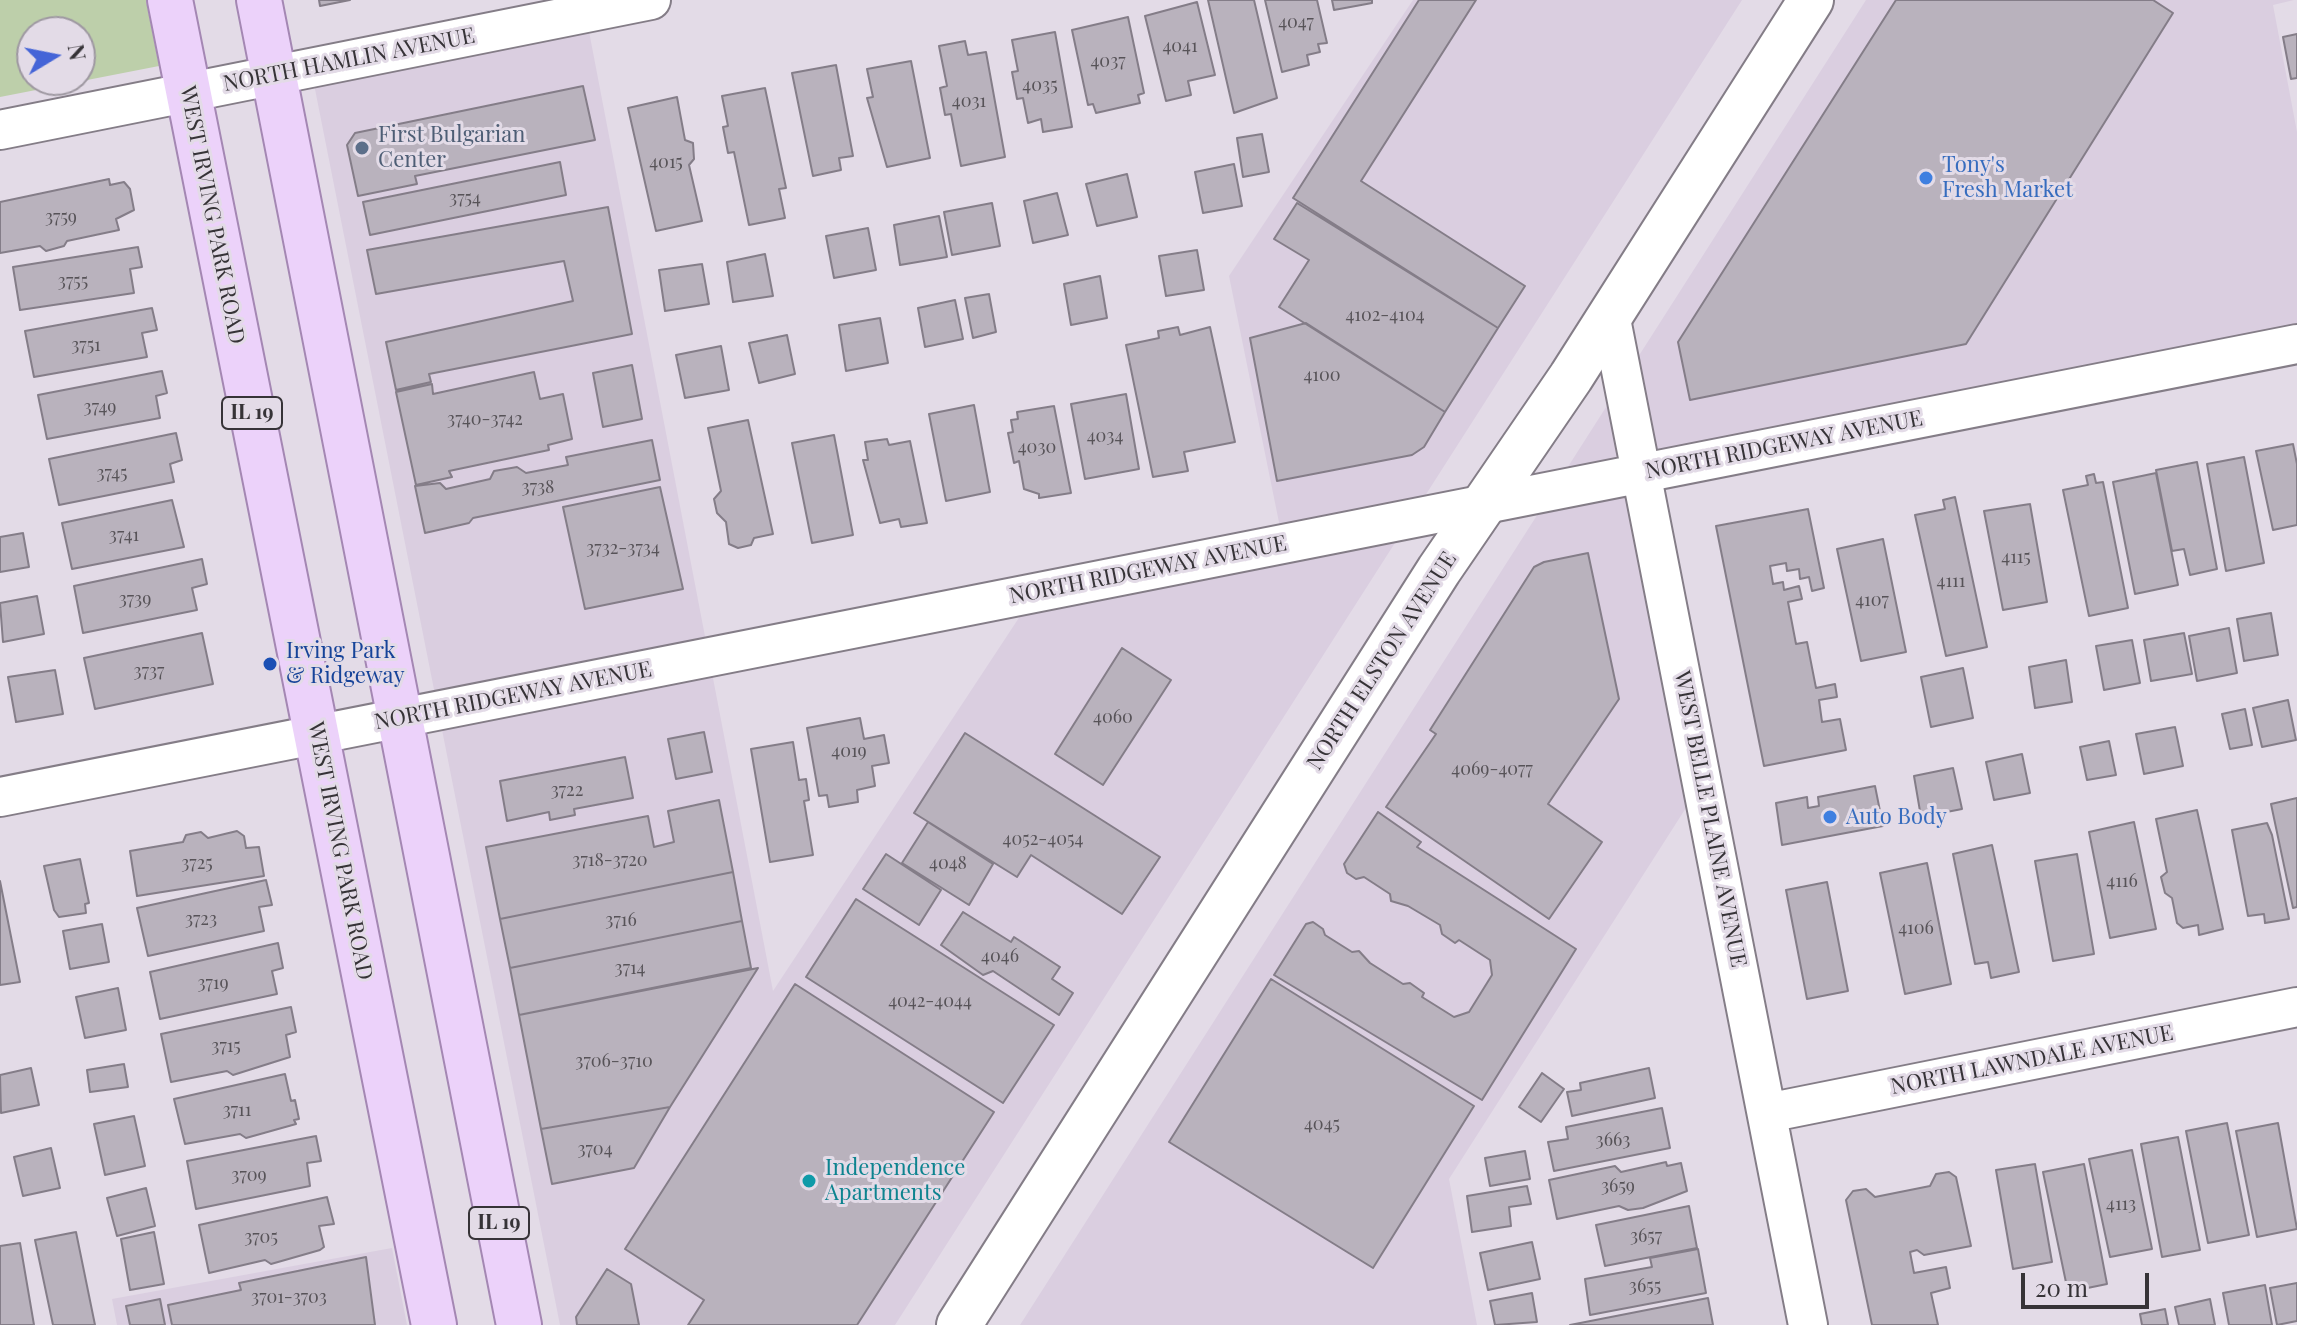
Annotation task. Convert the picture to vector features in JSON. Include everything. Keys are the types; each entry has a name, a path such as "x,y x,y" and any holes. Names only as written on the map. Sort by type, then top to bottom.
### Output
{"main road":[{"name":"WEST IRVING PARK ROAD","path":"170,0 434,1325"},
{"name":"IL 19","path":"259,0 519,1325"},
{"name":"NORTH ELSTON AVENUE","path":"959,1325 1484,504 1811,0"}],"street":[{"name":"NORTH HAMLIN AVENUE","path":"0,130 651,0"},
{"name":"WEST BELLE PLAINE AVENUE","path":"1610,314 1808,1325"},
{"name":"NORTH RIDGEWAY AVENUE","path":"0,797 2297,344"},
{"name":"NORTH LAWNDALE AVENUE","path":"1767,1113 2297,1007"}],"shaded area":[{"path":"1413,0 1742,0 895,1325 560,1325 312,74 587,21 773,991 1032,598 1284,547 1229,276"},
{"path":"1866,0 2294,0 2273,5 2297,132 2297,334 1636,463 1698,789 1449,1179 1477,1325 1020,1325"},
{"path":"392,1248 407,1325 117,1325 112,1299"}],"green space":[{"path":"0,0 146,0 159,66 96,78 96,16 16,16 16,94 0,97"}],"building":[{"path":"319,0 350,0 320,6"},
{"path":"1208,0 1254,0 1277,98 1234,113"},
{"path":"1265,0 1317,0 1327,43 1318,44 1320,52 1307,55 1309,65 1282,72"},
{"path":"1332,0 1372,0 1372,3 1334,10"},
{"path":"1419,0 1476,0 1361,181 1525,286 1498,328 1293,198"},
{"name":"Tony's Fresh Market","path":"1896,0 2153,0 2173,13 1966,344 1690,400 1678,342"},
{"path":"1197,2 1215,75 1188,81 1191,95 1166,101 1145,16"},
{"path":"1128,17 1144,93 1138,95 1140,103 1096,113 1093,104 1088,105 1072,30"},
{"path":"1055,32 1072,127 1043,132 1041,119 1028,123 1023,98 1017,99 1012,72 1018,71 1012,40"},
{"path":"2297,34 2297,78 2291,79 2283,37"},
{"path":"965,41 968,55 986,52 1005,157 961,166 951,114 945,115 940,88 947,86 939,46"},
{"path":"911,61 930,158 887,167 867,98 873,97 867,69"},
{"path":"836,65 853,156 839,158 841,170 813,176 792,73"},
{"path":"583,86 595,140 415,176 417,184 358,196 347,145 355,133"},
{"path":"765,88 786,188 779,189 785,218 749,225 734,152 728,153 723,127 728,126 722,96"},
{"path":"677,97 685,140 693,143 694,159 689,165 702,221 656,231 628,108"},
{"path":"1262,134 1269,172 1243,177 1237,138"},
{"path":"560,162 566,195 370,235 363,202"},
{"path":"1234,164 1242,206 1203,213 1195,172"},
{"path":"1127,174 1137,217 1097,226 1086,184"},
{"path":"109,179 110,185 124,182 130,189 134,210 116,219 119,230 67,241 64,246 46,251 40,246 0,253 0,202"},
{"path":"1057,193 1068,235 1033,243 1024,201"},
{"path":"992,203 1000,246 952,255 944,212"},
{"path":"1297,203 1498,328 1445,412 1279,307 1309,260 1274,239"},
{"path":"608,207 632,334 429,374 431,382 396,390 386,342 573,301 564,261 376,294 367,250"},
{"path":"939,216 947,257 900,265 894,225"},
{"path":"868,228 876,270 834,278 826,236"},
{"path":"138,247 142,267 130,269 134,293 20,310 13,267"},
{"path":"1197,250 1204,290 1166,296 1159,256"},
{"path":"765,254 773,296 733,302 727,262"},
{"path":"702,264 709,304 665,311 659,270"},
{"path":"1100,276 1107,318 1071,325 1064,284"},
{"path":"989,294 996,332 973,338 965,298"},
{"path":"955,300 963,339 925,347 918,308"},
{"path":"152,308 157,330 142,333 147,357 34,377 25,331"},
{"path":"880,318 888,363 846,371 839,325"},
{"path":"1306,323 1445,412 1424,447 1412,455 1277,481 1250,338"},
{"path":"1178,327 1180,335 1210,327 1235,442 1184,452 1188,471 1153,477 1126,345 1159,338 1158,331"},
{"path":"787,335 795,374 759,383 749,343"},
{"path":"721,346 729,390 685,398 676,355"},
{"path":"632,365 642,419 603,427 593,373"},
{"path":"162,371 167,393 156,396 160,418 47,439 38,395"},
{"path":"534,372 540,399 563,394 572,439 548,445 549,450 449,471 452,477 416,485 396,392 432,384 433,394"},
{"path":"1126,394 1139,469 1085,479 1071,404"},
{"path":"974,405 990,492 946,501 929,414"},
{"path":"1054,406 1071,493 1039,498 1039,494 1024,489 1019,461 1014,463 1008,433 1013,432 1011,420 1018,419 1017,412"},
{"path":"748,420 773,534 754,538 751,545 738,548 729,544 726,522 717,513 714,499 721,491 708,428"},
{"path":"176,433 182,460 170,464 174,482 59,505 49,459"},
{"path":"834,435 853,535 812,543 792,443"},
{"path":"887,439 889,445 910,441 927,523 901,527 899,519 880,523 863,460 868,460 865,442"},
{"path":"652,440 660,480 473,518 469,523 425,533 415,486 440,483 446,489 490,479 494,471 517,467 526,473 568,465 566,457"},
{"path":"2293,444 2297,464 2297,525 2273,530 2256,451"},
{"path":"2244,457 2264,563 2226,571 2207,464"},
{"path":"2197,462 2217,569 2190,575 2184,549 2172,551 2156,470"},
{"path":"2156,473 2178,585 2135,594 2113,482"},
{"path":"2094,474 2096,483 2103,482 2128,608 2089,616 2063,490 2088,485 2086,476"},
{"path":"660,487 683,589 585,609 563,507"},
{"path":"1955,497 1987,647 1946,656 1915,515 1945,509 1943,500"},
{"path":"172,500 184,547 72,569 62,523"},
{"path":"2030,504 2047,602 2003,610 1984,511"},
{"path":"1808,509 1824,588 1812,591 1809,577 1800,579 1799,569 1787,571 1786,563 1770,566 1773,584 1783,582 1784,590 1799,586 1802,599 1788,602 1796,644 1807,642 1816,688 1835,684 1837,697 1819,700 1822,722 1840,719 1846,750 1764,766 1716,526"},
{"path":"23,533 29,567 0,572 0,537"},
{"path":"1883,539 1906,652 1861,661 1837,549"},
{"path":"1588,553 1619,699 1548,804 1602,842 1549,919 1386,807 1436,734 1430,730 1534,567"},
{"path":"202,559 207,584 192,588 197,610 83,633 74,586"},
{"path":"37,596 44,634 3,642 0,603"},
{"path":"2271,613 2278,655 2244,661 2237,619"},
{"path":"2229,628 2237,673 2197,681 2189,636"},
{"path":"202,633 213,684 95,709 84,658"},
{"path":"2184,633 2192,674 2151,681 2144,640"},
{"path":"2132,640 2140,683 2104,690 2096,646"},
{"path":"1122,648 1171,680 1103,785 1055,754"},
{"path":"2066,660 2072,702 2035,708 2029,667"},
{"path":"1963,668 1973,718 1931,727 1921,677"},
{"path":"55,670 63,714 16,722 8,677"},
{"path":"2288,700 2296,740 2262,747 2253,708"},
{"path":"2245,709 2252,745 2230,749 2222,714"},
{"path":"860,718 864,739 884,735 889,763 872,766 875,786 857,790 858,802 829,807 827,795 819,796 807,728"},
{"path":"2175,727 2183,766 2144,774 2136,734"},
{"path":"704,732 712,772 676,779 668,739"},
{"path":"965,733 1160,857 1122,914 1031,855 1017,877 914,813"},
{"path":"2109,741 2116,775 2087,780 2080,747"},
{"path":"793,742 799,780 806,779 809,800 804,801 813,855 770,862 751,749"},
{"path":"2022,754 2030,793 1994,800 1986,762"},
{"path":"625,757 633,798 574,809 575,815 550,820 549,812 507,821 500,781"},
{"path":"1953,768 1962,809 1921,817 1914,776"},
{"name":"Auto Body","path":"1875,786 1883,826 1782,845 1776,803 1807,797 1808,808 1819,806 1818,797"},
{"path":"2297,798 2297,907 2293,908 2271,804"},
{"path":"719,800 733,872 500,919 486,847 648,816 654,847 674,842 668,811"},
{"path":"2197,810 2223,929 2199,935 2198,925 2183,928 2177,923 2172,898 2165,893 2161,877 2167,872 2156,819"},
{"path":"1378,812 1421,842 1417,847 1576,949 1482,1100 1274,975 1306,924 1313,922 1323,929 1325,935 1352,952 1359,951 1370,963 1403,984 1410,983 1424,993 1422,997 1454,1017 1469,1012 1492,975 1490,960 1459,940 1455,943 1442,934 1440,925 1408,906 1391,901 1390,894 1364,877 1356,879 1347,873 1344,864"},
{"path":"928,822 993,864 969,905 902,863"},
{"path":"2134,822 2156,929 2110,938 2089,832"},
{"path":"2267,823 2289,919 2265,923 2264,914 2248,916 2232,830"},
{"path":"237,831 244,836 246,848 259,847 264,876 137,896 130,851 183,842 186,835 201,832 208,838"},
{"path":"1992,845 2019,972 1991,978 1988,962 1975,964 1953,854"},
{"path":"886,854 941,890 919,925 863,889"},
{"path":"2077,854 2094,954 2053,961 2035,861"},
{"path":"80,859 89,903 85,904 86,913 59,917 54,910 44,866"},
{"path":"1927,863 1951,984 1905,994 1880,873"},
{"path":"733,872 742,921 510,968 500,919"},
{"path":"266,880 272,905 259,907 264,931 148,956 137,908"},
{"path":"0,881 20,982 0,985"},
{"path":"1827,882 1848,991 1807,999 1786,890"},
{"path":"856,899 1054,1025 1003,1103 806,977"},
{"path":"963,912 1011,942 1014,937 1060,967 1052,979 1073,993 1059,1015 993,971 983,975 941,945"},
{"path":"742,921 751,968 519,1015 510,968"},
{"path":"102,924 109,962 70,969 63,931"},
{"path":"278,943 283,968 272,971 277,994 160,1019 150,972"},
{"path":"758,968 670,1107 541,1129 519,1015"},
{"path":"1271,979 1474,1106 1373,1268 1169,1142"},
{"name":"Independence Apartments","path":"795,984 994,1112 857,1325 688,1325 704,1300 625,1249"},
{"path":"118,988 126,1030 85,1038 76,997"},
{"path":"291,1007 296,1032 286,1035 290,1057 233,1075 227,1071 171,1082 161,1034"},
{"path":"124,1064 128,1087 90,1092 87,1070"},
{"path":"31,1068 39,1105 1,1113 0,1075"},
{"path":"1649,1068 1655,1098 1572,1116 1567,1092 1581,1090 1580,1083"},
{"path":"1542,1073 1564,1089 1541,1122 1519,1107"},
{"path":"285,1074 291,1101 295,1100 299,1119 294,1120 296,1124 246,1138 240,1134 185,1144 174,1099"},
{"path":"670,1107 634,1168 552,1184 541,1129"},
{"path":"1662,1108 1670,1148 1554,1171 1548,1142 1568,1139 1566,1127"},
{"path":"134,1116 145,1166 105,1175 94,1124"},
{"path":"2227,1123 2249,1235 2208,1243 2186,1131"},
{"path":"2278,1123 2297,1229 2257,1237 2236,1131"},
{"path":"316,1136 321,1161 307,1163 310,1186 196,1209 187,1161"},
{"path":"2178,1137 2200,1250 2162,1257 2141,1144"},
{"path":"51,1148 60,1188 23,1196 14,1157"},
{"path":"2132,1150 2152,1249 2110,1257 2089,1159"},
{"path":"1525,1151 1530,1179 1490,1186 1485,1158"},
{"path":"1666,1162 1667,1166 1681,1163 1687,1191 1643,1208 1628,1210 1619,1206 1557,1219 1549,1180 1615,1166 1621,1172"},
{"path":"2035,1164 2052,1262 2013,1269 1996,1170"},
{"path":"2084,1164 2107,1284 2068,1292 2043,1172"},
{"path":"1949,1172 1956,1177 1971,1246 1924,1255 1917,1250 1910,1252 1914,1273 1946,1267 1950,1288 1931,1293 1938,1325 1872,1325 1846,1200 1853,1191 1866,1189 1875,1197 1930,1186 1936,1174"},
{"path":"1527,1186 1531,1204 1509,1207 1511,1226 1472,1232 1467,1196"},
{"path":"146,1188 155,1226 117,1236 107,1198"},
{"path":"327,1197 334,1224 319,1226 324,1247 320,1250 271,1264 265,1260 209,1273 199,1225"},
{"path":"1689,1206 1697,1248 1605,1266 1596,1225"},
{"path":"76,1232 95,1325 53,1325 35,1240"},
{"path":"154,1232 164,1284 130,1290 121,1239"},
{"path":"1532,1242 1540,1279 1488,1290 1480,1253"},
{"path":"20,1243 34,1325 0,1325 0,1246"},
{"path":"1698,1249 1706,1293 1590,1315 1585,1279 1652,1267 1650,1258"},
{"path":"366,1257 375,1325 172,1325 168,1305 241,1290 239,1283"},
{"path":"607,1269 631,1284 639,1325 577,1325 576,1317"},
{"path":"2297,1283 2297,1321 2277,1325 2270,1288"},
{"path":"2265,1285 2272,1325 2229,1325 2223,1293"},
{"path":"1532,1293 1537,1322 1495,1325 1490,1301"},
{"path":"1708,1298 1713,1325 1570,1325"},
{"path":"160,1299 165,1325 130,1325 126,1306"},
{"path":"2210,1299 2215,1325 2179,1325 2175,1307"},
{"path":"2165,1309 2168,1325 2142,1325 2140,1314"}],"place":[{"name":"First Bulgarian Center","path":"362,148"},
{"name":"Tony's Fresh Market","path":"1926,178"},
{"name":"Irving Park & Ridgeway","path":"270,664"},
{"name":"Auto Body","path":"1830,817"},
{"name":"Independence Apartments","path":"809,1181"}]}
